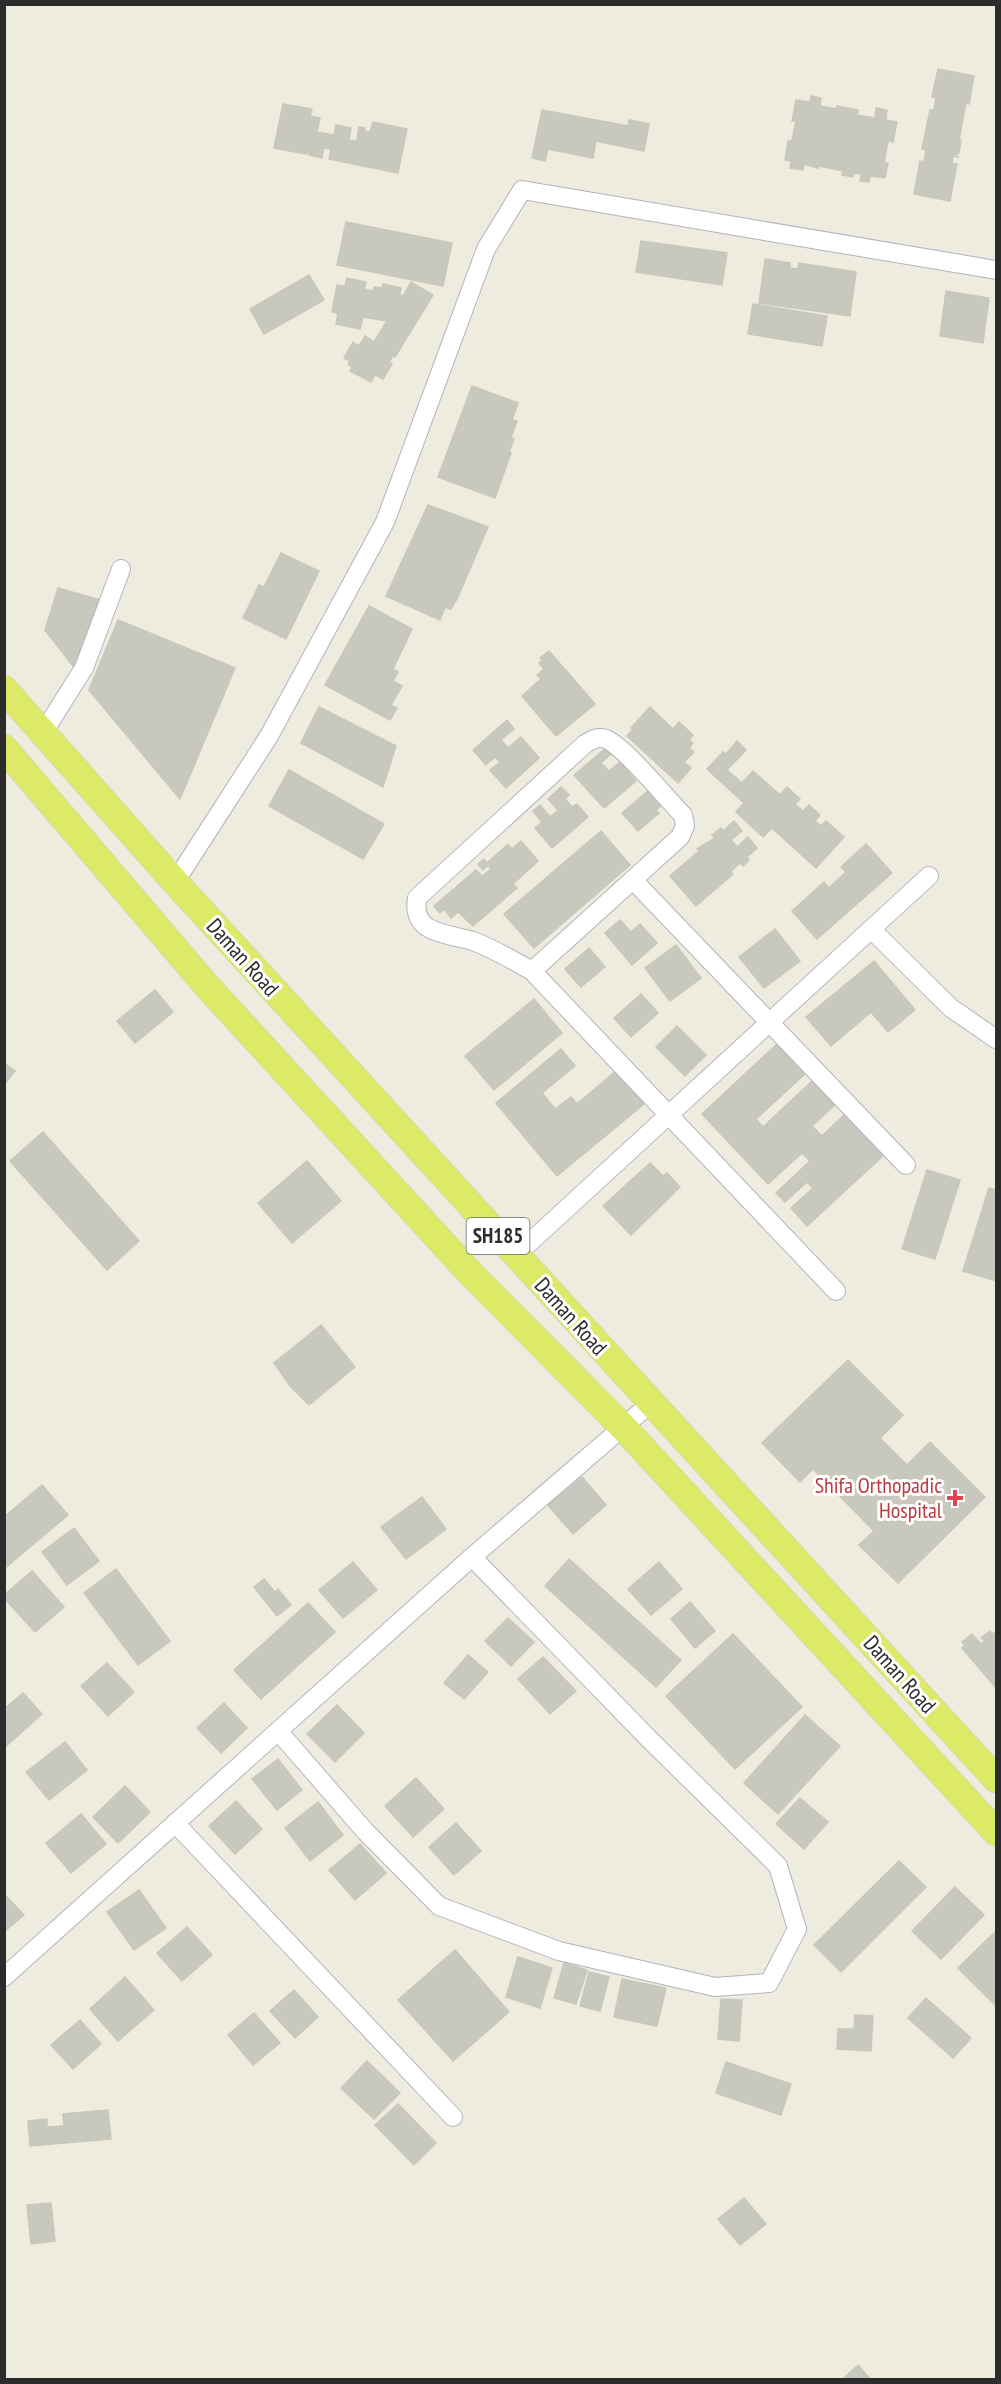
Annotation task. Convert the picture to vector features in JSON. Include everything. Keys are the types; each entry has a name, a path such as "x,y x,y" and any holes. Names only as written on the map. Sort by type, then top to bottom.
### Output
{"main road":[{"name":"Daman Road","path":"4,689 175,882 996,1779"},
{"path":"4,748 206,985 472,1275 623,1427 996,1832"}],"street":[{"path":"175,882 268,736 385,522 486,249 522,190 996,270"},
{"path":"43,733 84,668 121,569"},
{"path":"532,971 680,837 685,826 682,815 620,749 606,739 595,738 585,744 417,898 415,909 419,919 428,928 474,942 505,955 532,971 836,1291"},
{"path":"516,1255 929,876"},
{"path":"633,880 906,1165"},
{"path":"871,929 951,1008 996,1039"},
{"path":"4,1977 472,1557 651,1403"},
{"path":"278,1731 365,1831 439,1906 559,1951 715,1987 769,1983 797,1929 778,1866 650,1740 472,1557"},
{"path":"176,1823 453,2117"}],"building":[{"path":"938,69 974,76 969,104 966,103 959,140 961,140 959,153 956,155 958,157 953,156 952,163 957,164 950,201 914,194 920,161 924,162 926,150 922,149 930,110 934,110 936,97 932,97"},
{"path":"811,96 821,98 820,106 858,110 857,115 875,118 876,108 887,110 886,120 897,122 893,142 888,141 884,163 888,163 885,178 870,176 869,182 860,181 861,174 854,173 853,177 842,175 843,171 819,166 818,168 804,164 803,170 790,168 791,161 785,160 788,141 792,141 796,121 792,121 796,100 810,102"},
{"path":"283,104 312,109 310,116 320,118 317,132 334,135 336,125 351,128 349,140 357,141 359,127 370,132 373,122 407,129 398,173 329,159 331,149 324,148 322,158 306,152 306,154 274,148"},
{"path":"542,110 628,126 629,120 649,124 644,151 596,141 593,158 548,149 545,161 532,158"},
{"path":"346,222 452,243 443,286 337,265"},
{"path":"641,241 727,253 722,285 636,272"},
{"path":"765,259 790,263 790,268 798,269 799,263 856,272 850,316 759,303"},
{"path":"309,275 324,300 264,334 250,309"},
{"path":"347,278 366,282 364,289 373,291 374,287 382,288 383,284 401,288 400,295 403,296 411,282 433,295 395,357 393,356 389,362 392,364 383,379 375,375 371,382 350,371 352,367 348,364 350,361 344,358 353,342 359,346 365,336 374,342 387,321 363,317 360,329 336,324 338,313 332,312 337,285 345,286"},
{"path":"946,291 989,298 983,343 940,336"},
{"path":"753,304 827,316 822,346 748,334"},
{"path":"472,386 518,403 512,420 517,421 511,438 514,439 509,452 511,453 495,498 438,477"},
{"path":"428,505 488,527 457,599 451,609 445,607 440,620 386,596"},
{"path":"281,553 319,571 286,639 243,618 259,585 264,587"},
{"path":"58,588 104,601 77,671 45,630"},
{"path":"369,606 412,629 393,669 398,672 393,681 402,686 391,705 397,708 390,720 325,685"},
{"path":"118,620 235,668 180,799 89,690"},
{"path":"549,651 595,704 556,736 522,696 541,679 537,675 544,669 539,663 542,660 540,658"},
{"path":"319,707 396,746 383,787 301,743"},
{"path":"650,707 673,729 679,722 693,735 689,740 693,743 689,748 694,752 684,762 691,768 678,783 627,736 633,729 631,728"},
{"path":"507,720 514,729 501,740 508,748 521,737 539,758 506,788 490,770 500,762 495,757 486,765 473,750"},
{"path":"737,741 746,750 727,770 742,783 753,771 780,795 787,787 800,799 795,804 803,811 809,805 820,815 815,821 821,826 826,821 844,837 816,868 772,828 763,837 736,812 744,803 707,769 723,752 726,754"},
{"path":"607,747 612,753 601,763 609,771 620,762 636,781 604,808 574,775"},
{"path":"289,770 384,824 363,859 269,806"},
{"path":"561,787 569,795 565,799 572,807 577,804 588,817 552,848 535,828 542,822 533,811 540,805 550,817 558,810 548,799"},
{"path":"649,790 662,805 656,810 659,813 638,831 622,813"},
{"path":"734,821 742,831 731,840 737,847 748,837 757,848 747,857 749,860 743,866 740,863 731,871 733,874 696,906 670,876 699,851 697,849 715,838 712,835 721,828 723,831"},
{"path":"601,831 630,865 534,948 504,914"},
{"path":"521,841 538,861 513,884 517,888 473,926 458,912 451,918 444,909 440,913 434,906 476,870 482,876 491,869 488,865 483,870 478,864 484,859 487,863 508,844 512,849"},
{"path":"866,844 892,873 817,939 792,911 824,882 829,888 846,872 841,867"},
{"path":"620,920 631,932 640,924 657,943 632,965 605,933"},
{"path":"775,929 800,961 764,988 739,957"},
{"path":"676,945 701,978 670,1001 645,968"},
{"path":"589,948 605,967 581,987 565,969"},
{"path":"874,961 915,1010 888,1032 871,1012 831,1046 806,1017"},
{"path":"155,990 173,1012 135,1043 117,1021"},
{"path":"641,994 658,1013 631,1037 614,1018"},
{"path":"534,999 562,1033 494,1090 465,1056"},
{"path":"677,1026 706,1055 685,1076 656,1047"},
{"path":"778,1043 806,1073 756,1119 763,1127 813,1080 836,1104 812,1126 822,1136 845,1114 884,1155 807,1226 791,1208 813,1188 807,1182 785,1202 776,1193 810,1161 802,1153 768,1184 702,1114"},
{"path":"561,1049 575,1066 542,1093 555,1109 571,1097 577,1104 616,1071 644,1104 557,1176 496,1103"},
{"path":"4,1063 15,1071 4,1085"},
{"path":"43,1132 139,1241 107,1270 10,1161"},
{"path":"307,1161 341,1201 292,1243 258,1203"},
{"path":"650,1163 663,1176 667,1173 680,1187 631,1235 603,1206"},
{"path":"927,1170 960,1180 935,1259 902,1249"},
{"path":"989,1188 996,1190 996,1281 963,1271"},
{"path":"321,1325 355,1367 309,1405 290,1386 274,1363"},
{"path":"848,1360 903,1415 880,1438 907,1465 930,1442 985,1497 898,1583 859,1545 874,1531 813,1469 800,1482 762,1443"},
{"path":"582,1477 606,1505 573,1534 548,1505"},
{"path":"42,1485 68,1515 4,1569 4,1517"},
{"path":"422,1497 446,1529 406,1559 381,1527"},
{"path":"74,1528 99,1561 67,1585 42,1552"},
{"path":"569,1559 681,1660 656,1687 545,1586"},
{"path":"353,1562 377,1590 343,1618 319,1590"},
{"path":"659,1562 682,1589 651,1615 628,1589"},
{"path":"116,1569 170,1641 138,1665 84,1593"},
{"path":"32,1571 64,1607 35,1632 4,1598 4,1595"},
{"path":"264,1579 275,1592 278,1589 291,1605 277,1616 254,1587"},
{"path":"690,1602 715,1631 695,1648 671,1619"},
{"path":"308,1603 335,1632 261,1699 234,1670"},
{"path":"508,1618 534,1642 511,1666 485,1641"},
{"path":"990,1631 992,1634 996,1632 996,1688 962,1648 965,1646 962,1642 972,1634 981,1644 985,1641 981,1638"},
{"path":"733,1634 802,1707 735,1769 666,1696"},
{"path":"468,1655 488,1672 464,1699 444,1683"},
{"path":"543,1657 576,1691 550,1714 518,1679"},
{"path":"107,1663 134,1692 108,1716 81,1686"},
{"path":"23,1693 42,1714 5,1747 4,1709"},
{"path":"224,1703 247,1728 221,1753 197,1728"},
{"path":"337,1705 364,1733 335,1762 307,1734"},
{"path":"805,1715 840,1746 778,1814 744,1783"},
{"path":"65,1742 87,1770 49,1800 26,1772"},
{"path":"278,1759 302,1790 277,1810 252,1779"},
{"path":"416,1778 444,1809 413,1837 385,1806"},
{"path":"125,1786 150,1812 118,1843 93,1817"},
{"path":"800,1798 828,1822 804,1849 776,1824"},
{"path":"236,1801 262,1829 235,1854 209,1826"},
{"path":"318,1802 343,1835 310,1861 285,1828"},
{"path":"81,1814 106,1844 71,1873 46,1843"},
{"path":"456,1823 481,1851 454,1875 429,1847"},
{"path":"360,1844 386,1873 355,1900 329,1870"},
{"path":"899,1861 926,1887 841,1972 814,1945"},
{"path":"955,1887 984,1915 941,1959 912,1931"},
{"path":"139,1890 166,1928 134,1950 107,1912"},
{"path":"4,1894 24,1915 4,1932"},
{"path":"187,1927 212,1955 182,1981 157,1953"},
{"path":"996,1931 996,2003 995,2005 958,1968"},
{"path":"455,1950 509,2012 453,2061 398,2000"},
{"path":"518,1957 552,1968 540,2008 506,1997"},
{"path":"564,1963 587,1970 576,2004 554,1998"},
{"path":"589,1972 609,1977 600,2011 580,2006"},
{"path":"125,1977 154,2010 118,2041 90,2009"},
{"path":"622,1979 666,1988 657,2026 614,2017"},
{"path":"294,1990 318,2017 295,2038 270,2011"},
{"path":"926,1998 971,2038 953,2058 908,2018"},
{"path":"721,1999 742,2000 739,2041 718,2039"},
{"path":"254,2013 280,2043 253,2065 228,2035"},
{"path":"855,2015 873,2016 871,2051 837,2049 838,2029 854,2029"},
{"path":"80,2020 101,2044 73,2069 51,2045"},
{"path":"367,2061 400,2093 374,2119 341,2088"},
{"path":"726,2062 791,2084 781,2115 716,2093"},
{"path":"398,2104 436,2143 414,2165 375,2125"},
{"path":"108,2110 111,2139 30,2146 28,2121 47,2119 47,2127 64,2126 63,2114"},
{"path":"744,2198 766,2224 740,2245 718,2219"},
{"path":"51,2203 55,2241 31,2244 27,2205"},
{"path":"858,2365 871,2380 842,2380"}],"place":[{"name":"Shifa Orthopadic Hospital","path":"955,1498"}]}
